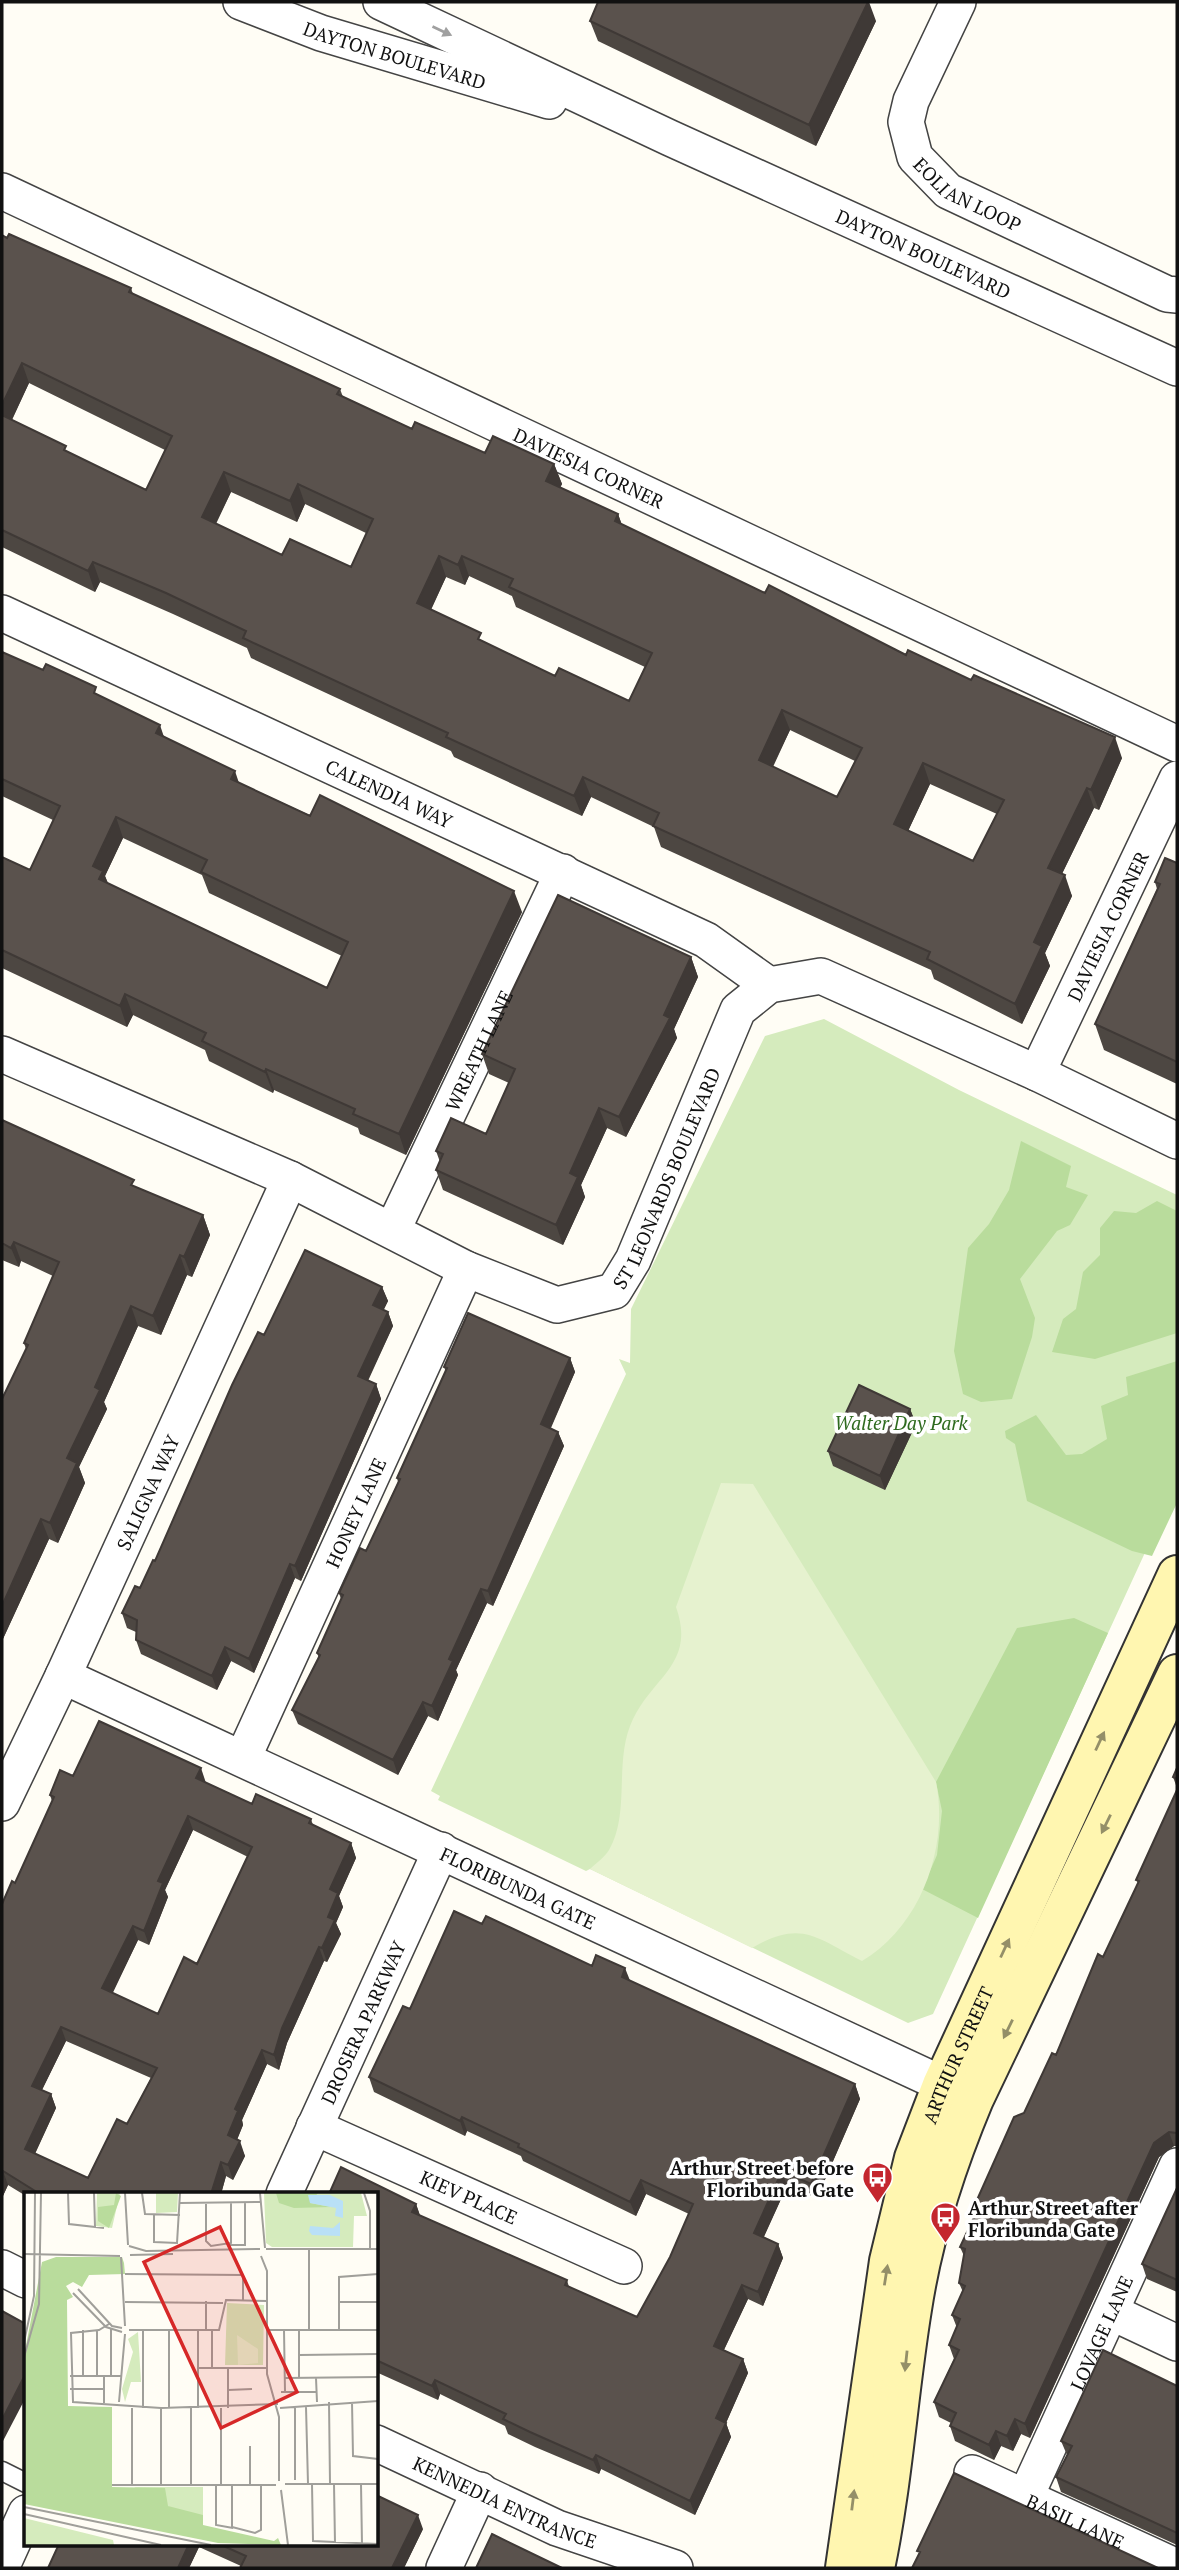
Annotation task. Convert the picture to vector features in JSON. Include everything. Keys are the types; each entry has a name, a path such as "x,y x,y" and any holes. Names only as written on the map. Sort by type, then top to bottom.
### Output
{"street":[{"name":"DAYTON BOULEVARD","path":"241,2 321,33 670,138"},
{"name":"DAYTON BOULEVARD","path":"381,2 670,138 1177,368"},
{"name":"EOLIAN LOOP","path":"958,2 911,101 905,122 915,157 948,191 1167,295 1177,295"},
{"name":"DAVIESIA CORNER","path":"2,191 1177,744"},
{"name":"CALENDIA WAY","path":"2,613 706,940 769,985"},
{"name":"DAVIESIA CORNER","path":"1037,1073 1177,779"},
{"name":"WREATH LANE","path":"393,1229 563,872"},
{"name":"ST LEONARDS BOULEVARD","path":"2,1054 290,1180 393,1229 466,1269 557,1305 614,1292 633,1260 738,1010 769,985 821,976 1037,1073 1177,1141"},
{"name":"SALIGNA WAY","path":"2,1803 290,1180"},
{"name":"HONEY LANE","path":"243,1758 466,1269"},
{"name":"ARTHUR STREET","path":"875,2568 896,2448 912,2308 945,2169 958,2092 1174,1589"},
{"name":"ARTHUR STREET","path":"845,2568 888,2261 914,2158 958,2092 1177,1674"},
{"name":"FLORIBUNDA GATE","path":"63,1676 958,2092"},
{"name":"DROSERA PARKWAY","path":"285,2192 441,1850"},
{"name":"KIEV PLACE","path":"314,2127 624,2266"},
{"name":"LOVAGE LANE","path":"1025,2498 1177,2166"},
{"path":"2,2268 24,2279"},
{"path":"1111,2312 1177,2343"},
{"name":"KENNEDIA ENTRANCE","path":"378,2443 557,2528 675,2568"},
{"name":"BASIL LANE","path":"972,2473 1177,2567"},
{"path":"444,2568 480,2490"},
{"path":"2,2566 24,2518"}],"lane":[{"path":"2,2471 24,2482"}],"green space":[{"name":"Walter Day Park","path":"824,1019 959,1090 1177,1195 1177,1483 933,2014 908,2023 590,1869 586,1871 438,1800 440,1796 431,1791 626,1374 619,1359 630,1363 631,1309 765,1036"},
{"path":"1021,1141 1071,1166 1066,1187 1088,1195 1070,1225 1057,1231 1020,1279 1035,1318 1032,1337 1012,1399 981,1402 963,1394 954,1351 968,1248 989,1224 1009,1190"},
{"path":"1157,1201 1177,1211 1177,1333 1095,1359 1052,1352 1063,1319 1076,1309 1083,1272 1100,1255 1100,1228 1114,1211 1136,1213"},
{"path":"1177,1361 1177,1503 1152,1556 1132,1551 1027,1501 1015,1444 1006,1438 1005,1431 1036,1415 1066,1455 1082,1454 1107,1439 1101,1406 1128,1395 1126,1377"},
{"path":"721,1483 753,1484 936,1782 938,1832 926,1883 915,1906 900,1927 883,1946 862,1961 820,1939 797,1933 769,1939 752,1948 590,1869 607,1853 616,1835 624,1751 633,1719 677,1656 681,1642 681,1626 676,1607"},
{"path":"1074,1618 1108,1633 978,1918 922,1889 937,1855 942,1811 936,1782 1017,1628"}],"building":[{"path":"598,2 868,2 809,125 590,21"},
{"path":"9,234 131,288 129,292 340,389 337,394 412,429 415,422 485,453 493,436 554,464 546,481 618,514 615,521 765,593 769,585 906,655 908,650 971,680 974,675 1115,737 1091,790 1087,788 1048,868 1065,875 1034,942 1042,946 1015,1004 927,959 930,952 653,826 659,813 583,777 574,796 446,737 448,733 243,638 246,631 166,593 93,562 88,571 2,530 2,415 66,446 64,450 146,490 172,436 22,363 2,405 2,235 7,238","holes":["224,472 290,501 298,484 373,519 351,567 290,539 282,555 202,517","439,556 458,565 462,556 513,579 509,587 652,653 629,701 559,668 555,676 478,639 481,633 417,603","782,710 862,748 837,797 759,760","923,763 1004,800 973,861 894,824"]},
{"path":"2,652 43,670 46,664 96,687 94,693 160,725 156,733 235,771 231,779 310,816 320,795 514,891 399,1134 353,1114 355,1109 266,1069 265,1072 202,1041 206,1033 125,994 120,1006 2,950 2,857 30,870 60,806 2,779","holes":["116,817 207,860 201,872 348,942 327,988 99,879 103,871 93,866"]},
{"path":"1165,858 1177,863 1177,1062 1095,1024 1160,884 1155,882"},
{"path":"558,895 691,957 664,1015 670,1018 619,1117 599,1108 570,1173 578,1177 556,1225 436,1170 443,1154 436,1151 451,1118 486,1134 515,1069 482,1054"},
{"path":"2,1120 134,1180 131,1185 203,1215 184,1257 180,1255 153,1316 131,1306 95,1387 100,1390 67,1458 77,1463 50,1523 41,1519 2,1606 2,1399 28,1345 24,1343 59,1262 14,1242 11,1248 2,1243"},
{"path":"305,1250 382,1287 373,1305 388,1312 358,1376 376,1384 295,1566 290,1564 249,1659 225,1647 212,1676 136,1640 137,1620 122,1613 135,1586 140,1588 153,1560 155,1561 232,1385 258,1332 264,1335"},
{"path":"468,1313 570,1358 541,1424 558,1432 488,1591 481,1589 449,1659 453,1661 432,1706 423,1702 393,1760 292,1710 320,1655 317,1653 343,1595 339,1593 360,1548 366,1551 400,1479 397,1478 447,1368 444,1367"},
{"path":"859,1385 910,1409 880,1476 828,1451"},
{"path":"99,1721 201,1768 196,1778 252,1804 256,1794 311,1819 309,1823 351,1843 330,1889 338,1893 328,1917 335,1920 322,1948 319,1947 282,2028 274,2055 262,2050 235,2109 238,2111 228,2135 240,2141 228,2165 221,2162 212,2192 37,2192 3,2171 2,2174 2,1904 12,1881 15,1883 54,1797 50,1795 60,1770 73,1776","holes":["188,1816 252,1847 197,1964 184,1957 158,2014 102,1988 133,1926 144,1931 163,1883 158,1881","61,2027 157,2068 127,2124 117,2119 88,2178 25,2149 51,2094 32,2086"]},
{"path":"1177,1790 1177,2133 1169,2132 1154,2143 1025,2424 1015,2419 1007,2436 996,2431 989,2445 950,2426 956,2413 934,2402 959,2350 949,2345 960,2319 952,2315 965,2286 959,2283 965,2249 960,2247 976,2213 972,2211 1014,2117 1024,2113 1052,2053 1056,2055 1098,1954 1103,1957 1139,1881 1136,1880"},
{"path":"454,1911 482,1924 486,1916 592,1966 596,1955 625,1968 622,1977 855,2084 811,2184 782,2171 754,2233 778,2244 758,2292 742,2285 714,2346 743,2359 716,2418 726,2423 690,2501 596,2455 593,2460 530,2432 503,2419 506,2414 435,2380 432,2386 378,2361 378,2192 330,2192 341,2167 416,2204 412,2212 567,2280 565,2285 637,2317 670,2257 693,2204 641,2180 630,2202 518,2147 519,2144 462,2117 460,2121 369,2077 403,2006 410,2009"},
{"path":"1177,2188 1177,2280 1142,2264"},
{"path":"2,2311 24,2323 24,2377 2,2420"},
{"path":"1103,2350 1177,2386 1177,2533 1056,2477 1072,2446 1061,2441"},
{"path":"954,2473 1158,2568 912,2568 920,2552 917,2551"},
{"path":"378,2496 418,2515 392,2568 240,2568 246,2556 224,2546 378,2546"},
{"path":"492,2534 562,2568 476,2568"},
{"path":"58,2546 188,2546 178,2568 48,2568"}],"place":[{"name":"Arthur Street before Floribunda Gate","path":"877,2205"},
{"name":"Arthur Street after Floribunda Gate","path":"945,2245"}]}
